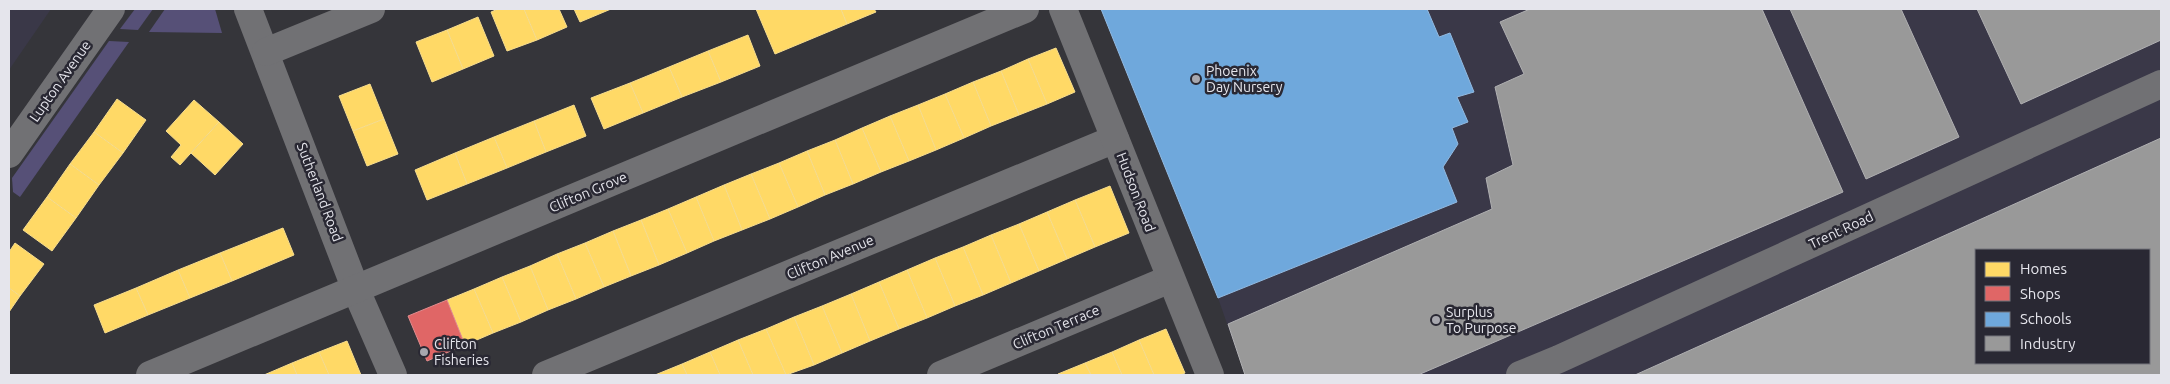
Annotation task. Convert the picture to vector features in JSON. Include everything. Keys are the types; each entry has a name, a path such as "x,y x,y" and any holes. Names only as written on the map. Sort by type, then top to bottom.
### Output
{"street":[{"name":"Lupton Avenue","path":"9,154 111,9"},
{"name":"Sutherland Road","path":"248,9 356,290 393,375"},
{"path":"266,52 371,9"},
{"name":"Clifton Grove","path":"150,375 1025,9"},
{"name":"Hudson Road","path":"1063,9 1210,375"},
{"name":"Trent Road","path":"1520,375 1568,355 2161,84"},
{"name":"Clifton Avenue","path":"546,375 1115,139"},
{"name":"Clifton Terrace","path":"941,375 1170,279"}],"shaded area":[{"path":"9,9 51,9 9,70"},
{"path":"135,9 153,9 138,30 120,29"},
{"path":"165,9 215,9 222,33 149,32"},
{"path":"1101,9 2161,9 2161,375 1245,375 1218,298"},
{"path":"109,41 129,42 20,197 13,192 12,178"}],"building: Homes":[{"path":"498,9 524,9 537,40 507,51 491,12"},
{"path":"524,9 559,9 567,27 537,40"},
{"path":"574,9 611,9 580,22"},
{"path":"756,9 841,9 847,24 775,54"},
{"path":"841,9 874,9 876,12 847,24"},
{"path":"478,17 494,56 463,69 447,30"},
{"path":"447,30 463,69 432,82 416,42"},
{"path":"748,35 760,66 721,82 708,51"},
{"path":"1056,48 1075,92 1047,104 1028,59"},
{"path":"708,51 721,82 682,97 669,67"},
{"path":"1028,59 1047,104 1019,115 1001,71"},
{"path":"669,67 682,97 643,113 630,83"},
{"path":"1001,71 1019,115 991,126 973,82"},
{"path":"973,82 991,126 964,138 945,94"},
{"path":"630,83 643,113 604,129 591,98"},
{"path":"370,84 384,119 353,131 339,96"},
{"path":"945,94 964,138 936,150 918,105"},
{"path":"117,99 146,120 123,153 94,132"},
{"path":"194,100 219,122 180,165 171,157 181,145 166,131"},
{"path":"574,105 586,136 546,152 534,121"},
{"path":"918,105 936,150 909,161 890,116"},
{"path":"890,116 909,161 881,172 862,128"},
{"path":"384,119 398,154 367,166 353,131"},
{"path":"534,121 546,152 507,168 494,137"},
{"path":"219,122 243,144 215,175 191,153"},
{"path":"862,128 881,172 853,184 835,140"},
{"path":"94,132 123,153 99,185 70,164"},
{"path":"494,137 507,168 467,184 455,153"},
{"path":"835,140 853,184 825,195 807,151"},
{"path":"807,151 825,195 798,207 779,163"},
{"path":"455,153 467,184 427,200 415,170"},
{"path":"779,163 798,207 770,219 751,174"},
{"path":"70,164 99,185 76,218 47,197"},
{"path":"751,174 770,219 742,230 724,185"},
{"path":"724,185 742,230 714,241 696,197"},
{"path":"1110,186 1129,233 1095,247 1075,200"},
{"path":"47,197 76,218 52,251 23,230"},
{"path":"696,197 714,241 687,253 668,209"},
{"path":"1075,200 1095,247 1067,259 1047,212"},
{"path":"668,209 687,253 659,265 641,220"},
{"path":"1047,212 1067,259 1039,271 1019,224"},
{"path":"641,220 659,265 631,276 613,231"},
{"path":"1019,224 1039,271 1011,283 991,235"},
{"path":"283,228 294,255 232,281 220,253"},
{"path":"613,231 631,276 604,287 585,243"},
{"path":"991,235 1011,283 983,295 963,247"},
{"path":"15,243 44,264 20,296 9,288 9,252"},
{"path":"585,243 604,287 576,299 557,254"},
{"path":"963,247 983,295 955,306 935,258"},
{"path":"220,253 232,281 190,298 178,270"},
{"path":"557,254 576,299 548,310 530,266"},
{"path":"935,258 955,306 927,318 907,270"},
{"path":"530,266 548,310 521,322 502,277"},
{"path":"178,270 190,298 148,315 136,288"},
{"path":"907,270 927,318 899,329 879,282"},
{"path":"502,277 521,322 493,333 474,289"},
{"path":"879,282 899,329 870,341 851,294"},
{"path":"9,288 20,296 9,312"},
{"path":"136,288 148,315 105,333 94,305"},
{"path":"474,289 493,333 465,345 447,300"},
{"path":"851,294 870,341 842,353 822,306"},
{"path":"822,306 842,353 814,365 794,317"},
{"path":"794,317 814,365 786,375 766,329"},
{"path":"766,329 786,375 753,375 738,340"},
{"path":"1166,329 1185,373 1180,375 1154,375 1139,340"},
{"path":"738,340 753,375 720,375 710,352"},
{"path":"1139,340 1154,375 1122,375 1112,352"},
{"path":"347,341 361,375 329,375 319,352"},
{"path":"319,352 329,375 297,375 292,363"},
{"path":"710,352 720,375 687,375 682,364"},
{"path":"1112,352 1122,375 1091,375 1085,363"},
{"path":"292,363 297,375 264,375"},
{"path":"1085,363 1091,375 1058,374"},
{"path":"682,364 687,375 655,375"}],"building: Shops":[{"path":"447,300 465,345 427,361 408,316"}],"building: Schools":[{"path":"1101,9 1427,9 1439,37 1450,33 1474,92 1457,97 1468,122 1452,128 1458,144 1443,167 1457,202 1218,298"}],"building: Industry":[{"path":"1530,9 1762,9 1843,192 1418,375 1245,375 1228,324 1492,209 1486,178 1513,165 1495,87 1524,74 1500,22"},
{"path":"1790,9 1901,9 1959,137 1866,179"},
{"path":"1977,9 2161,9 2161,40 2021,104"},
{"path":"2161,138 2161,375 1635,375"}],"place":[{"name":"Phoenix Day Nursery","path":"1196,79"},
{"name":"Surplus To Purpose","path":"1436,320"},
{"name":"Clifton Fisheries","path":"424,352"}]}
